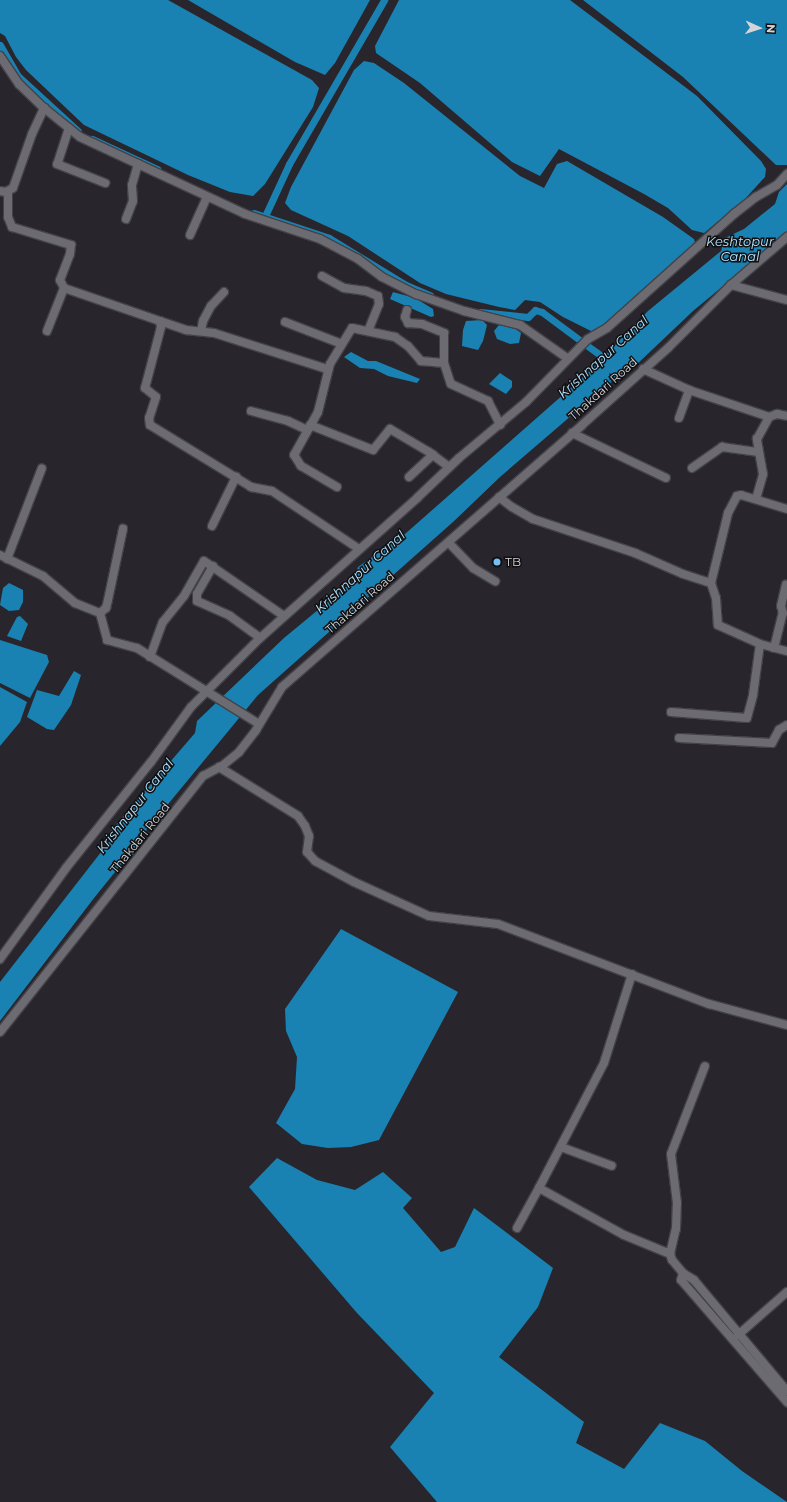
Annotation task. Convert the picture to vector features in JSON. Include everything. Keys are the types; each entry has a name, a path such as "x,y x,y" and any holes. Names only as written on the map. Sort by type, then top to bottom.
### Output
{"street":[{"path":"0,56 20,84 44,108 80,137 245,214 320,238 358,259 382,277 416,294 464,311 520,325 567,358"},
{"path":"44,108 32,134 13,188 4,191 8,217 12,227 71,245 70,254 60,280 64,288 186,330 202,331 327,369"},
{"path":"69,128 57,164 105,183"},
{"path":"126,219 133,201 132,185 138,164"},
{"path":"0,959 66,868 151,762 191,707 211,694 260,638 449,467 500,425 588,339 607,328 734,214 756,197 778,186 787,174"},
{"path":"190,235 207,197"},
{"name":"Thakdari Road","path":"0,1032 203,776 220,767 239,752 259,724 282,687 449,543 643,369 730,284 787,237"},
{"path":"322,276 344,288 366,291 378,296 379,304 369,329"},
{"path":"730,284 787,300"},
{"path":"47,331 64,288"},
{"path":"202,331 203,321 211,306 224,292"},
{"path":"408,310 405,318 408,323 422,324 444,333 444,363 451,384 488,401 500,425"},
{"path":"160,321 161,327 145,388 156,398 148,422 154,429 251,487 272,491 359,549"},
{"path":"285,322 342,344"},
{"path":"337,487 301,466 294,459 296,449 309,428 323,398 327,369 352,328 369,329 402,340 421,361 444,363"},
{"path":"643,369 689,390 769,418"},
{"path":"679,418 689,390"},
{"path":"251,411 288,421 373,450 390,429 433,455 449,467"},
{"path":"756,499 763,474 757,439 769,418 777,414 787,416"},
{"path":"572,433 666,478"},
{"path":"692,468 722,447 759,452"},
{"path":"409,477 433,455"},
{"path":"42,468 3,557 43,576 75,603 100,613"},
{"path":"212,526 236,477"},
{"path":"787,509 739,495 728,513 711,583 716,598 718,625 760,644 787,651"},
{"path":"499,497 512,508 533,519 635,553 683,574 711,583"},
{"path":"100,613 106,608 123,529"},
{"path":"449,543 473,568 495,581"},
{"path":"150,658 163,622 184,596 198,567 204,561 284,616"},
{"path":"213,566 197,594 197,601 230,616 260,638"},
{"path":"774,648 783,613 781,606 786,585"},
{"path":"100,613 107,640 129,645 259,724"},
{"path":"671,712 747,718 753,695 760,644"},
{"path":"680,738 772,743 779,730 787,725"},
{"path":"220,767 298,816 309,836 307,852 315,861 334,873 429,916 498,924 709,1004 787,1025"},
{"path":"517,1228 562,1147 604,1063 632,974"},
{"path":"706,1066 671,1154 677,1203 676,1229 670,1254 672,1260 683,1273 694,1280 787,1391"},
{"path":"562,1147 612,1166"},
{"path":"539,1188 624,1235 670,1254"},
{"path":"683,1273 681,1280 787,1402"},
{"path":"738,1334 786,1294"}],"water":[{"path":"0,0 168,0 312,80 319,88 313,107 265,184 253,196 230,192 188,175 84,125 26,70 16,57 5,36 0,33"},
{"path":"188,0 370,0 335,63 325,75 295,62"},
{"path":"399,0 570,0 697,96 761,161 766,169 765,177 744,200 704,233 692,230 668,208 644,194 559,149 540,176 512,162 420,83 376,53 375,46"},
{"path":"583,0 787,0 787,165 776,165 683,77"},
{"path":"364,61 374,63 404,83 520,176 544,188 557,164 567,161 663,217 694,239 696,246 597,334 563,317 540,302 525,300 515,310 446,294 420,283 348,236 291,210 285,203 291,187 354,70"},
{"name":"Keshtopur Canal","path":"787,184 787,233 693,311 634,367 607,385 500,477 453,522 258,695 141,837 133,855 128,856 94,898 0,1021 0,982 112,838 109,833 195,733 197,721 284,638 353,581 358,567 405,534 590,371 648,311 721,251 725,238 744,229 775,204 779,192"},
{"path":"393,292 415,298 433,309 434,316 431,317 390,299"},
{"path":"482,320 487,325 483,341 478,350 462,346 463,330 466,321"},
{"path":"499,325 513,327 521,333 519,343 510,344 497,339 494,331"},
{"path":"351,352 368,361 376,361 420,379 417,383 388,376 374,369 360,368 344,357"},
{"path":"500,373 512,381 512,387 506,394 489,384"},
{"path":"9,583 23,590 23,602 19,610 9,611 0,605 3,588"},
{"path":"20,616 28,624 21,641 7,636 17,617"},
{"path":"0,640 47,655 49,662 30,698 0,683"},
{"path":"74,671 81,675 71,705 54,730 47,729 27,717 37,690 59,696"},
{"path":"0,687 27,702 20,722 0,746"},
{"path":"341,929 458,992 379,1140 351,1147 328,1148 302,1144 276,1123 295,1089 297,1057 286,1031 285,1009"},
{"path":"277,1158 317,1180 355,1190 383,1172 412,1198 403,1208 441,1252 455,1247 474,1208 553,1268 538,1307 499,1357 584,1422 576,1443 624,1469 660,1423 705,1441 742,1471 787,1502 437,1502 390,1447 434,1393 357,1313 249,1187"}],"waterway":[{"path":"265,216 289,164 384,0"},
{"path":"0,45 18,76 78,131"},
{"path":"92,139 157,169"},
{"path":"254,213 329,238 406,285 430,295"},
{"path":"480,312 528,317 535,310 542,312 581,341"},
{"name":"Krishnapur Canal","path":"585,344 603,357"}],"place":[{"name":"TB","path":"497,562"}]}
